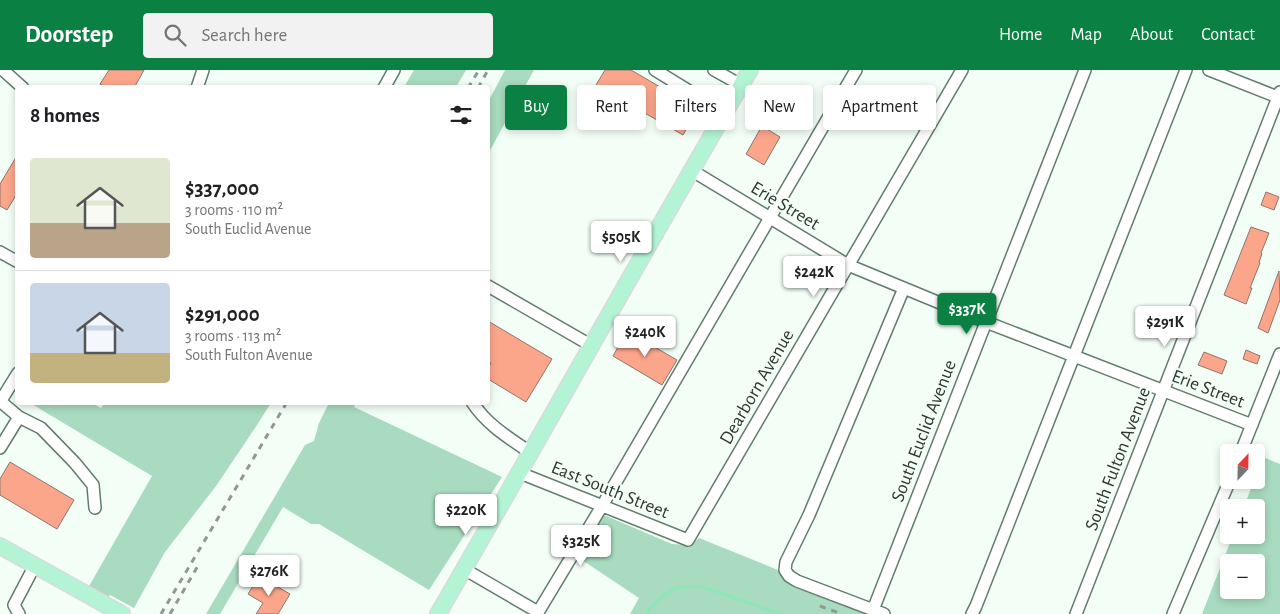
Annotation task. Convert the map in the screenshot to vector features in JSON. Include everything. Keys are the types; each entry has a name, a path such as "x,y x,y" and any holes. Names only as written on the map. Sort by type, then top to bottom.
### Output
{"main road":[{"path":"735,95 750,70"},
{"path":"438,614 714,130"},
{"path":"0,546 122,614"}],"street":[{"path":"3,70 20,85"},
{"path":"198,85 203,70"},
{"path":"386,85 394,70"},
{"path":"655,70 679,85"},
{"path":"714,70 741,85"},
{"path":"464,569 538,613 856,70"},
{"name":"Dearborn Avenue","path":"688,540 962,70"},
{"name":"South Euclid Avenue","path":"879,612 986,322 1085,70"},
{"path":"972,614 1186,70"},
{"path":"1210,70 1279,96"},
{"name":"South Fulton Avenue","path":"1076,614 1279,96"},
{"name":"Erie Street","path":"691,170 848,265 986,322 1252,425"},
{"path":"0,252 15,260"},
{"path":"490,287 592,346"},
{"path":"879,612 797,581 784,570 904,288"},
{"path":"1245,444 1280,354"},
{"path":"15,378 0,402 19,417 41,428 81,470 93,485 95,508"},
{"path":"474,405 488,422 504,436 531,453"},
{"path":"0,448 19,417"},
{"name":"East South Street","path":"520,472 688,540"},
{"path":"1173,614 1226,489"},
{"path":"19,614 14,605 35,565"}],"green space":[{"path":"414,70 466,70 457,85 405,85"},
{"path":"505,70 534,70 526,85 505,85 505,123 490,150 490,98"},
{"path":"33,405 96,405 101,408 103,405 270,405 216,486 165,552 134,608 110,595 107,598 88,588 152,476"},
{"path":"328,405 355,405 354,407 502,477 429,590 319,524 311,524 283,507 220,614 206,614 305,445 314,441 319,423"},
{"path":"1265,458 1280,464 1280,614 1202,614 1220,568 1220,599 1265,599 1265,554 1226,554 1229,544 1265,544 1265,499 1247,499 1251,489 1265,489"},
{"path":"604,515 672,544 691,545 699,538 778,570 793,587 869,614 630,614 639,598 579,558"}],"building":[{"path":"109,70 144,70 136,85 100,84"},
{"path":"605,70 631,70 657,85 656,119 646,114 646,85 596,85"},
{"path":"674,130 686,130 683,135"},
{"path":"760,130 769,130 780,137 764,165 746,154"},
{"path":"15,159 15,197 7,210 0,206 0,184"},
{"path":"1266,192 1279,197 1274,210 1261,205"},
{"path":"1251,227 1269,233 1246,304 1224,295"},
{"path":"1279,271 1280,300 1268,333 1258,328"},
{"path":"490,322 552,359 526,402 490,380"},
{"path":"627,331 677,360 662,385 613,356"},
{"path":"1246,350 1260,356 1257,364 1243,359"},
{"path":"1204,352 1227,361 1222,374 1198,365"},
{"path":"10,462 74,500 57,529 0,495 0,479"},
{"path":"259,576 290,594 278,614 256,614 263,603 248,594"}],"waterway":[{"path":"647,614 664,595 676,588 698,586 780,614"}],"railway":[{"path":"470,85 479,70"},
{"path":"480,85 488,70"},
{"path":"161,614 285,405"},
{"path":"170,614 199,564"},
{"path":"820,606 842,614"}]}
